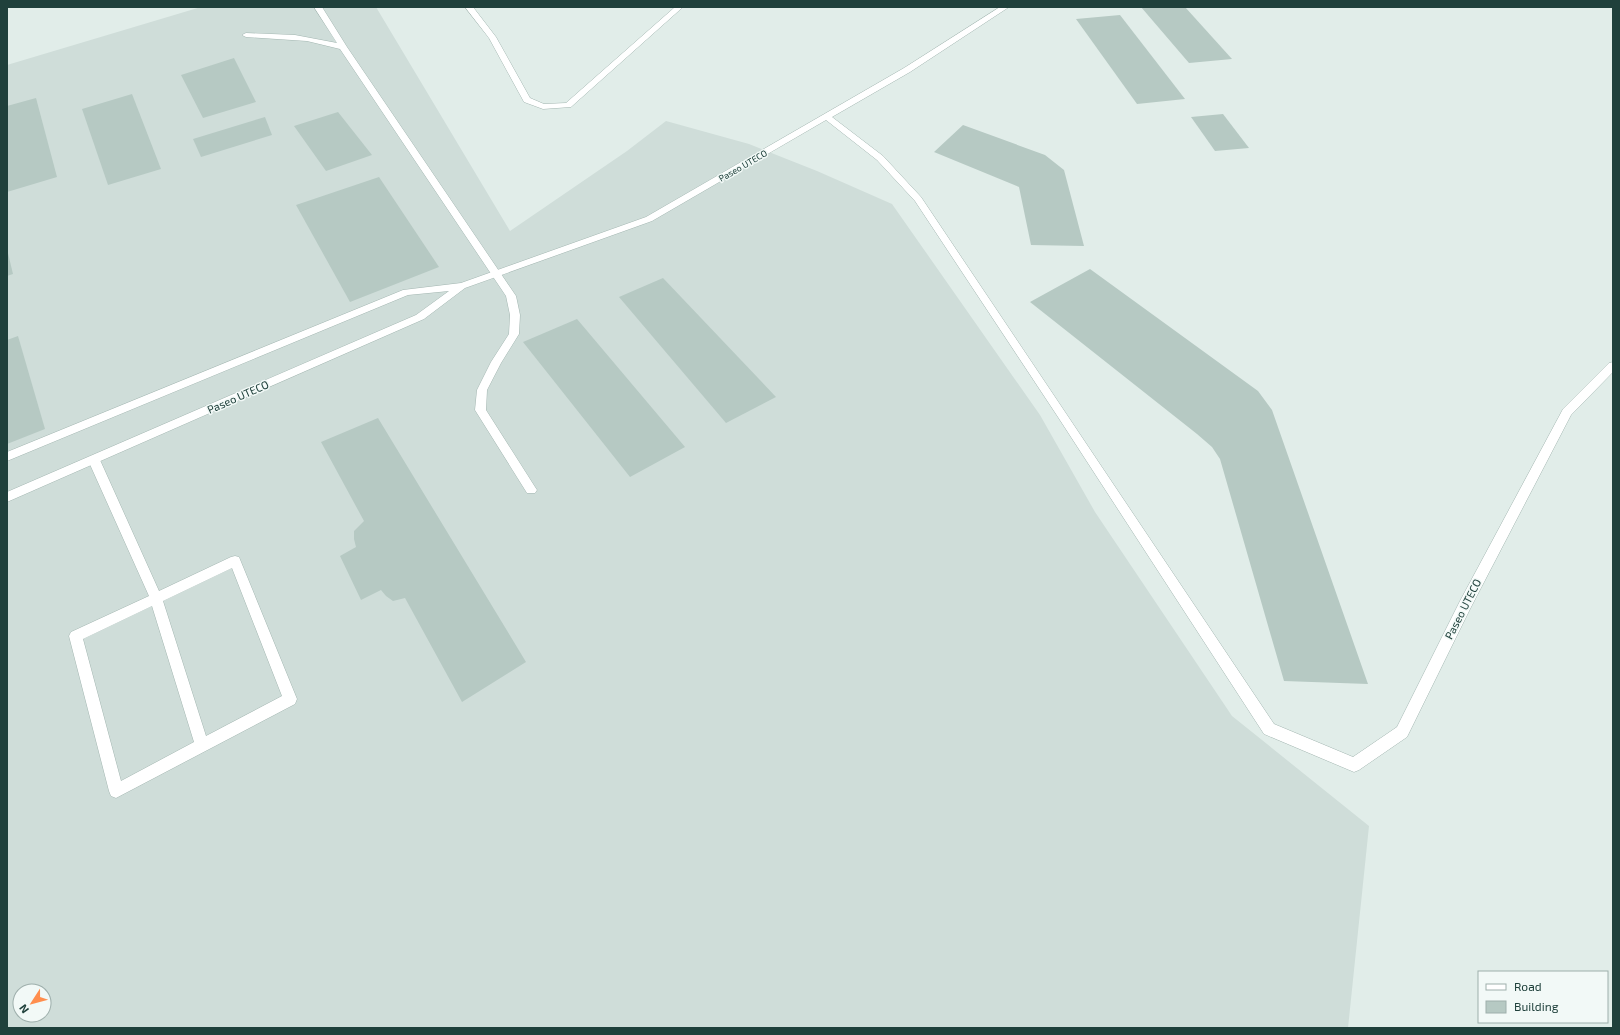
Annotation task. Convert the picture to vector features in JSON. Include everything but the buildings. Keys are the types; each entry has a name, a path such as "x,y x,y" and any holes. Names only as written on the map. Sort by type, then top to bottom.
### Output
{"street":[{"path":"318,7 343,47 510,296 515,315 514,334 496,362 482,390 480,410 531,490"},
{"path":"468,7 492,37 527,100 543,107 568,105 679,7"},
{"name":"Paseo UTECO","path":"7,457 406,292 462,286 649,219 907,70 1006,7"},
{"path":"246,35 315,39 343,47"},
{"name":"Paseo UTECO","path":"827,117 880,158 918,199 1270,729 1354,765 1402,732 1465,605 1567,412 1613,366"},
{"name":"Paseo UTECO","path":"7,498 420,318 462,286"},
{"path":"94,460 156,598 202,745"},
{"path":"235,561 290,698 116,791 76,636 156,598 235,561"}],"shaded area":[{"path":"201,7 376,7 510,231 627,151 666,121 749,144 817,171 892,204 1040,415 1095,512 1232,716 1369,826 1348,1028 7,1028 7,65"}]}
